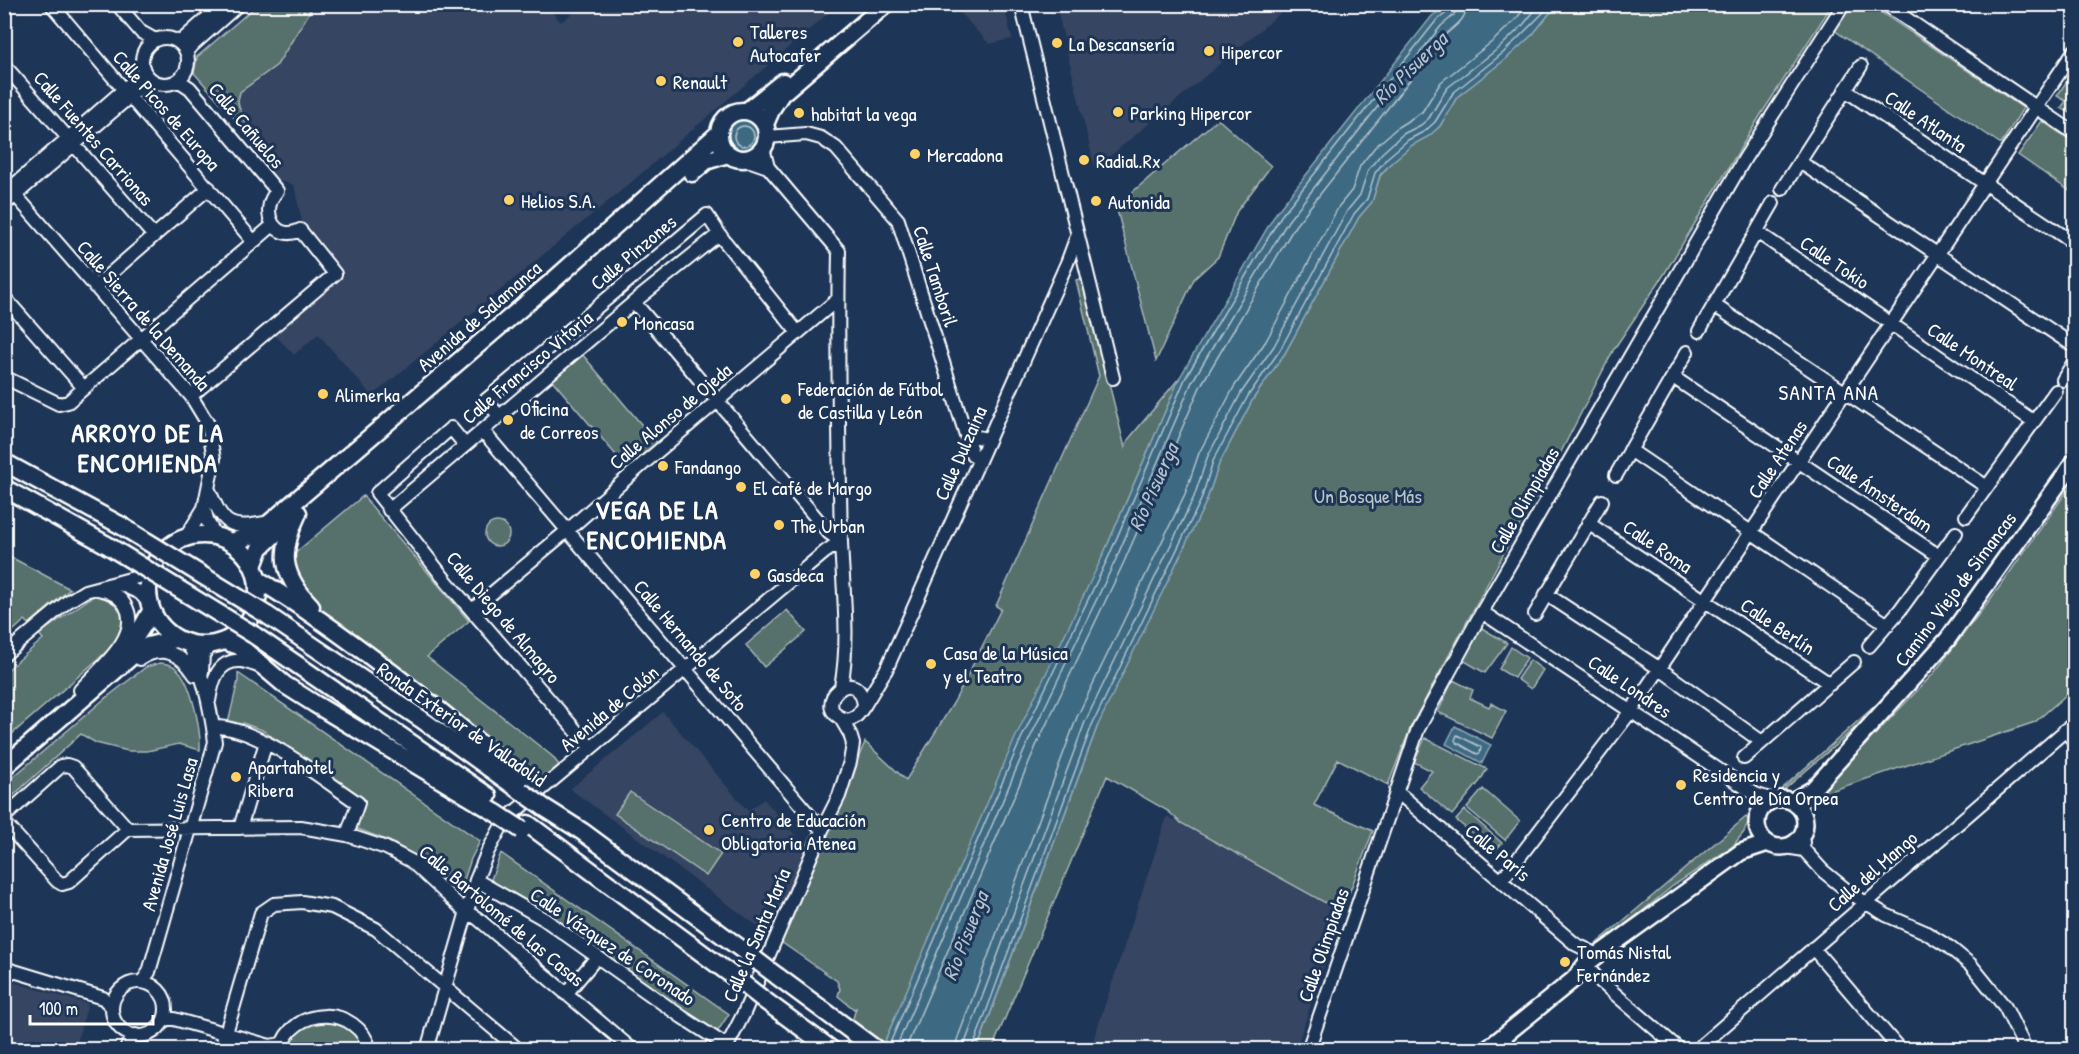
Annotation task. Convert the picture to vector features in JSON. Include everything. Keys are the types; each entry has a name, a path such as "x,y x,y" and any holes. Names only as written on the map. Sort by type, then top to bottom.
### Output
{"highway":[{"path":"747,111 872,4"},
{"path":"765,136 760,117 747,111 732,113 723,121 719,133 722,146 736,156 757,156 765,136 772,108 781,94 886,4"},
{"name":"Avenida de Salamanca","path":"223,539 257,534 555,279 719,133"},
{"name":"Avenida de Salamanca","path":"255,573 260,548 298,513 706,161 736,156"},
{"name":"Ronda Exterior de Valladolid","path":"4,462 120,525 267,615 525,787 877,1050"},
{"path":"4,488 107,544 254,635 500,810 552,843 832,1050"},
{"path":"298,513 288,533 285,552 286,570 298,591 328,624"},
{"path":"182,641 161,627 150,606 147,592 149,574 157,558 170,545 186,537 201,535 223,539 244,553 255,573 258,594 255,609 242,628 218,643"},
{"path":"255,573 328,624 450,718 525,787"},
{"path":"4,767 130,645 141,631 150,606"},
{"path":"4,755 82,693 148,646 182,641 218,643 239,646 263,668 315,704 500,810"}],"main road":[{"name":"Camino Viejo de Simancas","path":"1792,801 1813,789 1947,640 2074,462"},
{"name":"Camino Viejo de Simancas","path":"1803,813 1813,789"},
{"path":"1741,852 1757,828 1758,817 1767,805 1779,798 1792,801 1803,813 1806,825 1803,843 1778,847 1768,843 1757,828"},
{"path":"1473,1050 1545,993 1741,852 1768,843"},
{"path":"1486,1050 1574,979 1582,966"},
{"path":"1480,1050 1494,1039 1502,1037 1506,1029 1542,1000 1545,993"}],"street":[{"name":"Calle Picos de Europa","path":"51,4 253,241"},
{"path":"117,4 151,44"},
{"path":"183,47 223,4"},
{"path":"183,47 239,4"},
{"path":"1021,4 1113,378"},
{"name":"Calle Olimpiadas","path":"1308,1050 1418,729 1482,612 1745,158 1844,4"},
{"path":"1885,4 2074,133"},
{"path":"168,38 183,47 188,64 181,77 164,84 147,76 142,62 151,44 168,38"},
{"name":"Calle Atenas","path":"1501,881 1632,711 2074,51"},
{"name":"Calle Fuentes Carrionas","path":"4,65 154,236"},
{"path":"1782,189 1861,66"},
{"path":"4,205 9,190 71,142 147,76"},
{"name":"Calle Cañuelos","path":"181,77 277,191 269,203 268,213 273,225"},
{"name":"Calle Atlanta","path":"1845,90 2074,243"},
{"name":"Calle Tamboril","path":"765,136 806,134 821,138 836,148 898,220 972,454 979,459"},
{"path":"765,136 768,167"},
{"path":"736,156 768,167 839,250 844,667 850,688 862,695 864,704 860,714 855,717 845,719 840,717"},
{"path":"1800,162 2074,346"},
{"path":"95,287 209,188"},
{"name":"Calle Sierra de la Demanda","path":"9,190 191,396 208,424 214,459 209,490 204,508 186,537"},
{"path":"1699,331 1773,203"},
{"name":"Calle Pinzones","path":"499,416 486,400 707,216 798,333"},
{"path":"4,377 59,404 68,402 273,225 286,232 300,230 334,274 191,396"},
{"name":"Calle Tokio","path":"1757,232 1892,324"},
{"name":"Calle Francisco Vitoria","path":"389,510 634,302 719,234"},
{"name":"Calle Dulzaina","path":"864,704 886,670 1077,236"},
{"path":"4,297 84,388"},
{"name":"Calle Alonso de Ojeda","path":"471,610 838,299"},
{"path":"634,302 829,533 841,541"},
{"path":"1714,305 1988,487"},
{"name":"Calle Montreal","path":"1892,324 2033,421"},
{"path":"1616,476 1687,352"},
{"path":"1966,516 2074,362"},
{"name":"Calle Ámsterdam","path":"1673,377 1939,556"},
{"path":"389,510 377,493 443,435 452,428 465,445"},
{"name":"Calle Hernando de Soto","path":"482,430 822,830"},
{"path":"966,435 988,439"},
{"path":"1630,450 1888,625"},
{"path":"209,490 216,509 230,524 243,526 272,521"},
{"path":"1535,614 1602,501"},
{"path":"204,508 208,523 223,539"},
{"name":"Calle Diego de Almagro","path":"389,510 471,610 591,748"},
{"name":"Calle Roma","path":"1588,523 1705,601"},
{"name":"Calle Ámsterdam","path":"1869,646 1888,625 1956,532"},
{"name":"Avenida de Colón","path":"427,1050 476,880 488,851 505,820 841,541"},
{"path":"4,655 67,602 85,591 149,574"},
{"path":"118,584 140,594 150,606"},
{"path":"82,693 126,639 130,625 131,614 121,598 107,591 94,589"},
{"path":"1546,594 1660,669 1762,742"},
{"name":"Calle Berlín","path":"1705,601 1830,684"},
{"name":"Calle Londres","path":"1482,612 1755,794 1767,805"},
{"name":"Avenida José Luis Lasa","path":"148,980 215,742 207,700 193,654 182,641"},
{"name":"Avenida José Luis Lasa","path":"201,679 203,654 218,643"},
{"name":"Avenida José Luis Lasa","path":"82,693 147,654 159,652 174,653 186,660 207,700"},
{"name":"Avenida José Luis Lasa","path":"207,700 215,673 227,664 241,661 263,668"},
{"path":"1744,758 1854,662"},
{"path":"850,734 840,717 832,709 834,694 850,688 877,683"},
{"name":"Calle la Santa María","path":"726,1048 744,1013 822,830 839,796 850,762 853,744 850,734 855,717"},
{"path":"213,727 231,729 266,742 358,803 347,835"},
{"path":"2070,727 2074,741"},
{"name":"Calle del Mango","path":"1696,1050 2070,727"},
{"path":"240,828 266,742"},
{"path":"4,817 60,766 66,765 73,767 128,830 69,882 62,884 4,822"},
{"name":"Calle París","path":"1396,791 1575,944 1598,955"},
{"name":"Calle Bartolomé de las Casas","path":"128,830 302,827 347,835 386,848 411,861 466,912 477,918 633,1050"},
{"path":"1803,843 1823,871 1865,903 1925,932 1949,947 1971,965 2005,1007 2026,1050"},
{"name":"Calle Vázquez de Coronado","path":"476,880 543,919 726,1048"},
{"path":"221,1050 261,913 274,904 302,902 332,907 376,929 519,1049"},
{"path":"1575,944 1582,966 1680,1050"},
{"path":"1814,948 1899,1049"},
{"path":"566,994 597,957"},
{"path":"4,968 110,1000"},
{"path":"110,1000 122,987 148,980 164,999 168,1016"},
{"path":"110,1000 113,1017 128,1040 155,1030 168,1016"},
{"path":"168,1016 225,1035 276,1047 298,1023 313,1016 329,1015 345,1019 359,1028 370,1050"},
{"path":"1502,1037 1512,1050"}],"shaded area":[{"path":"1056,4 1290,5 1095,169"},
{"path":"314,5 546,5 561,22 583,5 838,5 628,185 372,396 318,334 294,355 273,333 343,274 303,227 294,185 271,179 242,116 238,101 240,92 245,86 277,65"},
{"path":"953,5 1004,5 1012,39 989,44"},
{"name":"Centro de Educación Obligatoria Atenea","path":"663,712 748,811 764,799 807,849 770,935 570,789"},
{"path":"1167,816 1342,912 1296,1049 1090,1050"},
{"path":"9,981 88,1004 75,1049 5,1049 5,996"}],"green space":[{"path":"257,5 314,5 277,65 240,92 239,107 253,139 194,73 197,57"},
{"name":"Un Bosque Más","path":"1561,5 1832,5 1760,116 1663,276 1614,349 1561,452 1412,724 1388,785 1338,759 1314,805 1373,831 1342,912 1181,823 1168,811 1107,776 992,1049 977,1050 1099,722 1206,502 1219,464 1253,399 1285,353 1359,217 1372,202 1380,176 1412,145 1429,136 1440,126 1457,97 1507,58 1533,34 1549,14"},
{"path":"1851,5 1870,5 2023,108 2001,144 1834,30"},
{"path":"2074,70 2074,115 2061,108 2066,101 2057,96"},
{"path":"1218,119 1271,166 1237,211 1218,257 1194,279 1156,361 1116,206"},
{"path":"2042,121 2074,143 2074,194 2018,155"},
{"path":"1083,278 1125,448 1128,440 1180,377 1104,553 881,1049 844,1049 856,1008 854,1009 838,996 840,989 837,981 781,942 865,742 906,780 954,702 1001,609 996,606 1099,376 1076,280"},
{"path":"582,354 657,443 627,468 552,380"},
{"path":"2074,481 2074,688 2035,722 1825,793 1822,790 1934,673 2001,585"},
{"path":"363,496 469,621 427,657 552,756 559,765 537,784 331,622 304,596 288,559"},
{"path":"497,522 506,525 509,534 506,543 497,546 488,543 485,534 488,525"},
{"path":"5,554 70,589 29,624 25,620 5,638"},
{"path":"99,592 115,597 127,617 120,640 5,740 4,673 43,639 39,634"},
{"path":"787,610 806,632 764,667 746,645"},
{"path":"1480,627 1507,643 1485,673 1463,660"},
{"path":"1511,647 1527,658 1514,678 1499,669"},
{"path":"1530,660 1543,670 1531,689 1517,679"},
{"path":"160,663 175,667 187,684 197,719 200,750 179,744 147,751 128,751 96,743 81,734 5,803 5,784 102,701 146,667"},
{"path":"238,673 480,841 471,859 460,892 417,857 391,842 353,827 362,797 262,730 243,723 238,727 228,723"},
{"path":"1453,680 1473,690 1470,698 1489,707 1491,703 1506,711 1492,738 1438,712"},
{"path":"1895,688 1876,710 1779,794 1777,793"},
{"path":"1425,738 1487,769 1452,815 1419,787 1432,771 1414,762"},
{"path":"1483,789 1520,821 1505,840 1467,808"},
{"path":"630,792 721,854 706,876 615,814"},
{"path":"1465,810 1502,843 1494,852 1456,820"},
{"path":"1746,817 1749,820 1744,832 1732,847 1674,885 1601,945 1591,948"},
{"path":"501,853 729,1014 716,1034 584,939 490,882"},
{"path":"324,1017 354,1030 365,1050 283,1050 289,1036"}],"water":[{"name":"Río Pisuerga","path":"1447,5 1561,5 1549,14 1533,34 1507,58 1457,97 1440,126 1429,136 1412,145 1380,175 1372,202 1359,217 1285,353 1253,399 1219,464 1206,502 1097,727 977,1049 881,1050 1016,736 1104,553 1180,377 1276,213 1432,16"},
{"path":"744,120 755,125 760,136 755,147 744,152 733,147 728,136 733,125"},
{"path":"1455,726 1491,745 1482,763 1446,744"}],"place":[{"name":"Talleres Autocafer","path":"738,42"},
{"name":"La Descansería","path":"1057,43"},
{"name":"Hipercor","path":"1209,51"},
{"name":"Renault","path":"661,81"},
{"name":"Parking Hipercor","path":"1118,112"},
{"name":"habitat la vega","path":"799,113"},
{"name":"Mercadona","path":"915,154"},
{"name":"Radial.Rx","path":"1084,160"},
{"name":"Helios S.A.","path":"509,200"},
{"name":"Autonida","path":"1096,201"},
{"name":"Moncasa","path":"622,322"},
{"name":"Alimerka","path":"323,394"},
{"name":"Federación de Fútbol de Castilla y León","path":"786,399"},
{"name":"Oficina de Correos","path":"508,420"},
{"name":"Fandango","path":"663,466"},
{"name":"El café de Margo","path":"741,487"},
{"name":"The Urban","path":"779,525"},
{"name":"Gasdeca","path":"755,574"},
{"name":"Casa de la Música y el Teatro","path":"931,664"},
{"name":"Apartahotel Ribera","path":"236,777"},
{"name":"Residencia y Centro de Día Orpea","path":"1681,785"},
{"name":"Centro de Educación Obligatoria Atenea","path":"709,830"},
{"name":"Tomás Nistal Fernández","path":"1565,962"}],"district":[{"name":"SANTA ANA","path":"1829,392"},
{"name":"ARROYO DE LA ENCOMIENDA","path":"148,447"},
{"name":"VEGA DE LA ENCOMIENDA","path":"657,524"}]}
